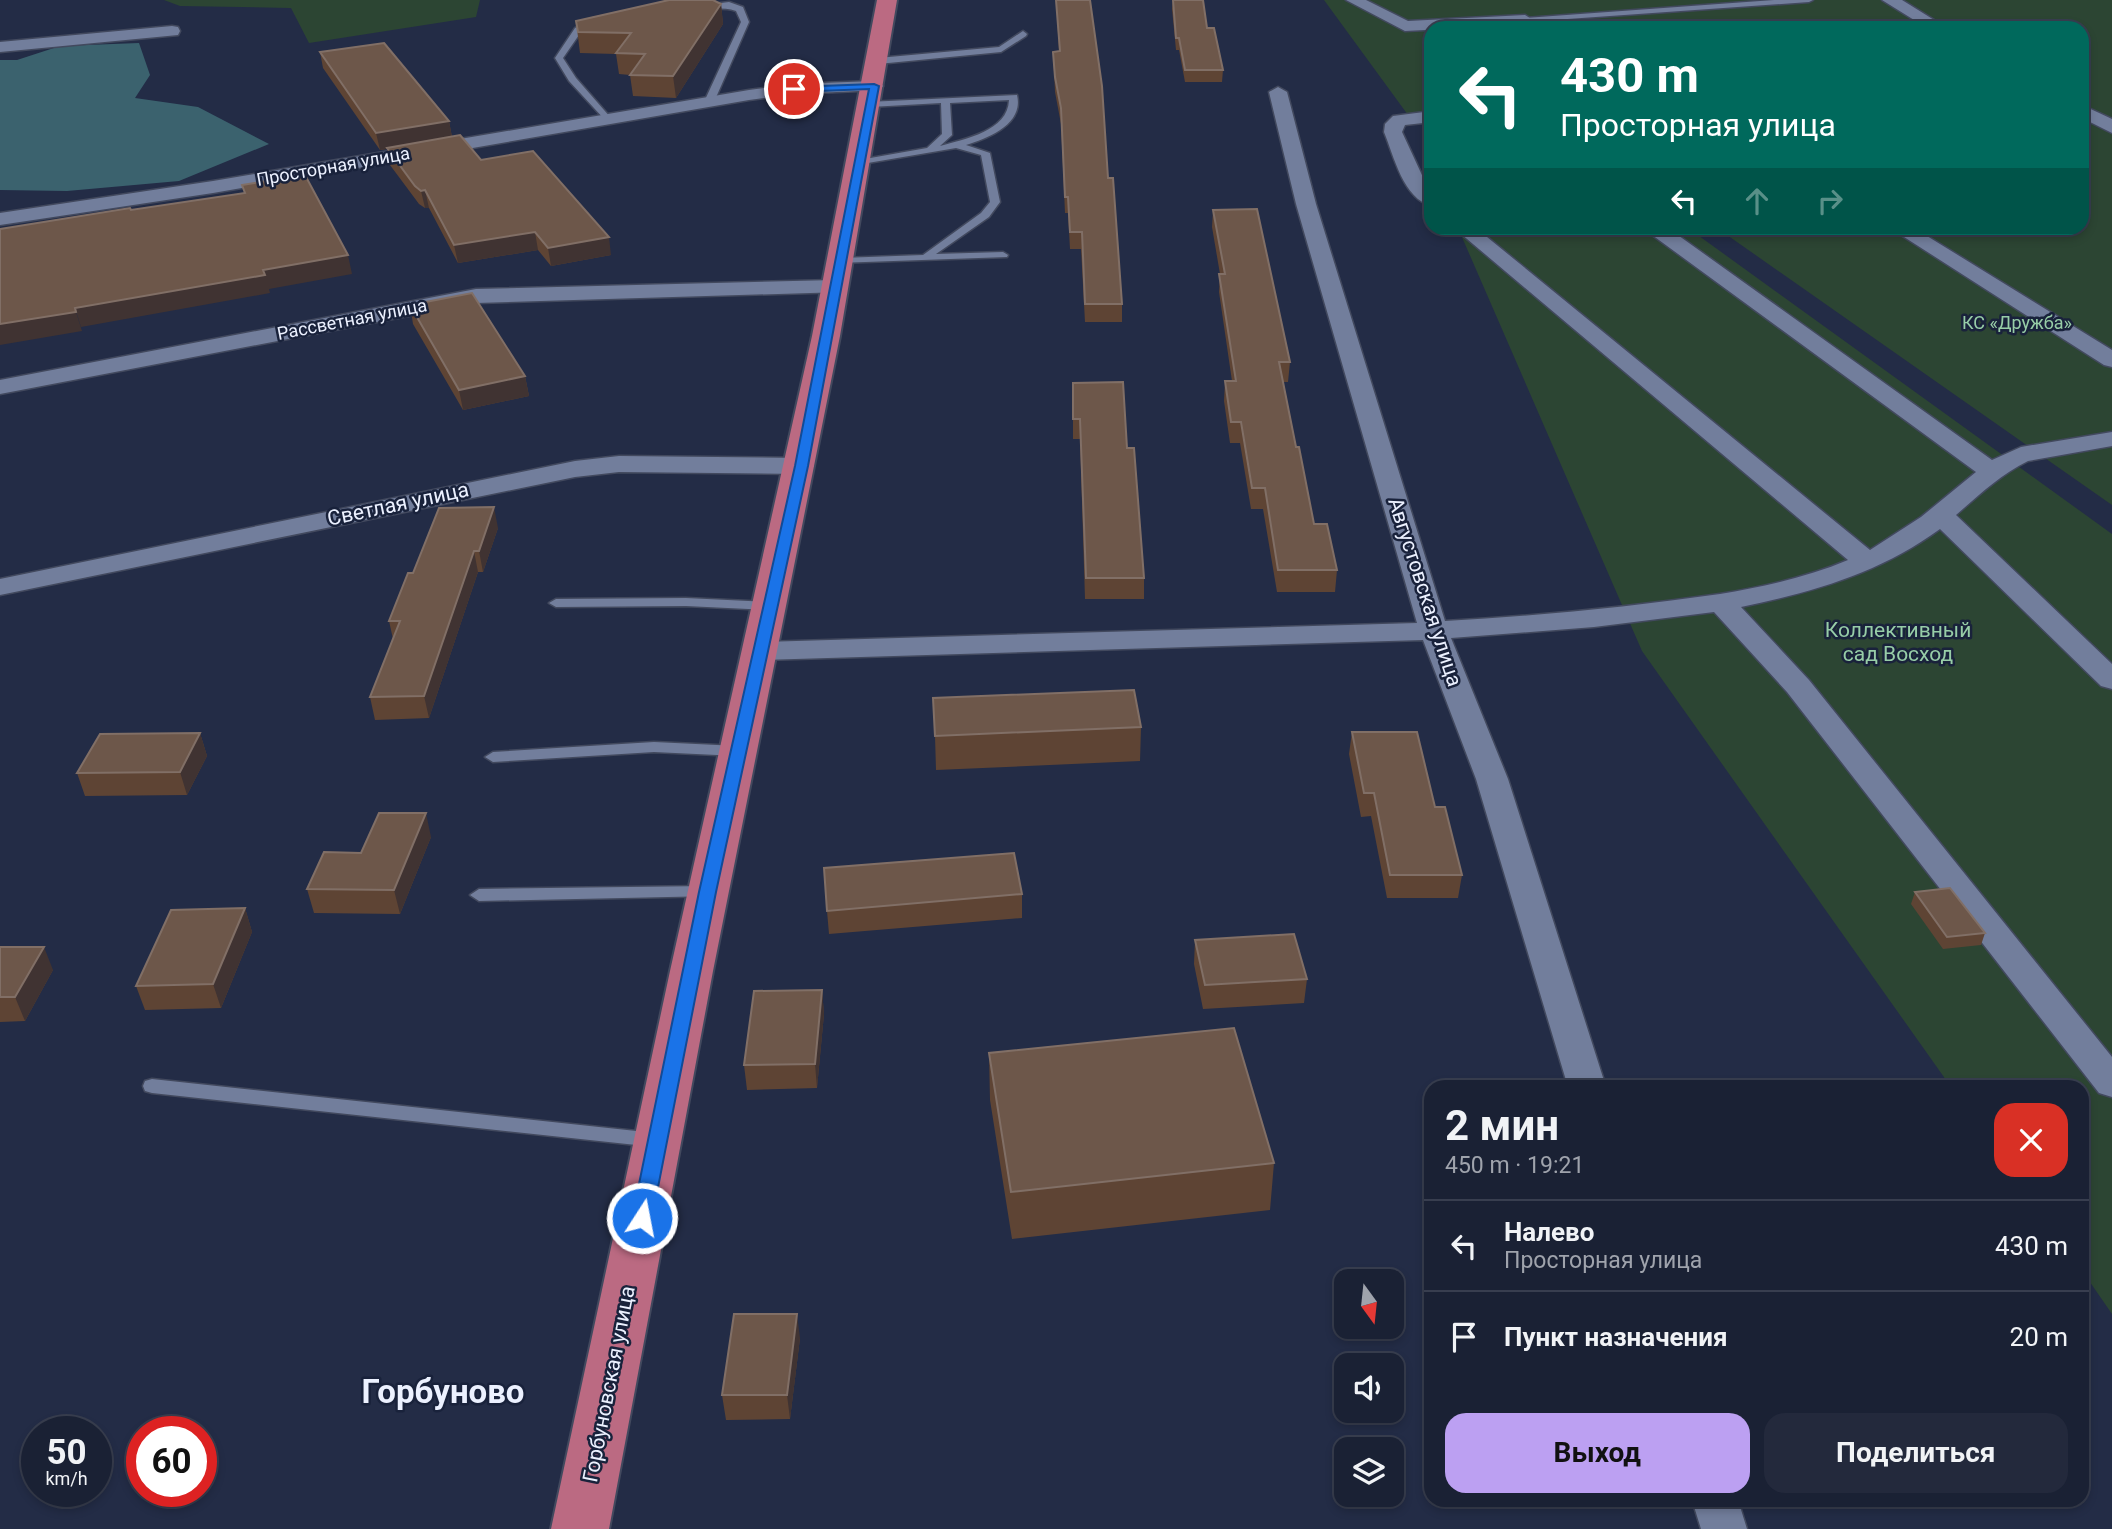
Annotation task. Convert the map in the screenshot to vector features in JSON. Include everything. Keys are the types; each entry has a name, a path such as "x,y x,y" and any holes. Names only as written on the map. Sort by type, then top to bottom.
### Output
{"main road":[{"name":"Горбуновская улица","path":"580,1529 708,892 801,466 874,84 887,0"}],"street":[{"path":"1353,0 1405,26 1424,25"},
{"path":"1890,0 1927,21"},
{"path":"1505,21 1525,20"},
{"path":"0,47 172,30"},
{"name":"Просторная улица","path":"0,219 213,187 709,102 794,89 874,84"},
{"name":"Августовская улица","path":"1278,92 1306,204 1434,632 1492,779 1585,1080"},
{"path":"2089,114 2112,127"},
{"path":"1424,117 1400,120 1394,124 1393,132 1418,189 1424,194"},
{"path":"1472,235 1868,562"},
{"path":"1666,235 1990,470"},
{"path":"1911,235 2112,360"},
{"name":"Рассветная улица","path":"0,387 464,298 838,274"},
{"path":"761,651 1434,632 1640,615 1720,602 1822,578 1868,562 1911,538 1941,515 1990,470 2021,455 2112,439"},
{"name":"Светлая улица","path":"0,587 575,469 640,463 801,466"},
{"path":"1941,515 2112,680"},
{"path":"1720,602 1798,686 2112,1083"},
{"path":"1717,1507 1724,1529"}],"lane":[{"path":"1525,20 1809,0"},
{"path":"685,8 726,4 740,9 745,22 709,102"},
{"path":"606,118 572,79 559,58 576,32 588,22 611,17"},
{"path":"874,84 1001,49 1023,34"},
{"path":"859,163 979,139 1001,127 1013,113 1014,97 945,100 874,84"},
{"path":"930,149 947,135 945,100"},
{"path":"927,256 985,215 995,202 985,153 957,145"},
{"path":"838,274 927,256 1003,255"},
{"path":"556,603 686,602 771,606"},
{"path":"493,757 654,747 738,751"},
{"path":"479,895 708,892"},
{"path":"152,1086 658,1140"}],"green space":[{"path":"164,0 480,0 476,17 309,43 291,8 180,6"},
{"name":"КС «Дружба»","path":"1324,0 2112,0 2112,505 1727,235 2089,235 2089,21 1424,21 1424,114 1408,115"},
{"name":"Коллективный сад Восход","path":"1461,235 1698,235 2112,534 2112,1314 2089,1281 2089,1080 1946,1080 1642,651"}],"water":[{"path":"139,43 150,75 135,98 198,107 269,144 179,181 67,191 0,190 0,60 17,60 60,46"}],"building":[{"path":"669,0 713,0 721,4 673,76 630,75 645,54 616,53 631,33 578,32 576,21"},
{"path":"1056,0 1090,0 1102,86 1108,178 1113,178 1122,304 1085,304 1082,232 1070,232 1068,197 1065,197 1061,108 1053,52 1060,51"},
{"path":"1173,0 1203,0 1207,28 1214,28 1223,70 1185,70 1179,38 1176,38"},
{"path":"384,43 449,121 376,133 320,52"},
{"path":"460,135 481,160 533,151 609,237 548,248 535,232 454,245 425,190 421,191 415,186 387,148"},
{"path":"305,175 348,255 263,270 265,275 0,324 0,229 245,193 242,185"},
{"path":"1257,209 1290,362 1279,362 1296,447 1299,447 1314,524 1327,524 1337,570 1278,570 1265,488 1252,488 1241,422 1231,422 1225,381 1236,381 1219,274 1225,274 1213,210"},
{"path":"472,293 525,376 459,390 410,305"},
{"path":"1123,382 1127,448 1134,448 1144,578 1086,578 1080,419 1073,419 1073,383"},
{"path":"494,507 479,551 474,551 424,696 370,697 400,621 389,621 408,573 413,573 439,508"},
{"path":"1134,690 1141,727 935,736 933,698"},
{"path":"1352,732 1417,732 1435,807 1445,807 1462,875 1390,875 1374,793 1364,793"},
{"path":"200,733 180,772 77,773 100,734"},
{"path":"379,813 426,813 394,890 307,889 324,852 361,853"},
{"path":"1014,853 1022,894 827,911 824,868"},
{"path":"1950,888 1985,933 1947,937 1915,892"},
{"path":"245,908 213,984 136,986 171,910"},
{"path":"1294,934 1307,979 1205,985 1195,940"},
{"path":"0,947 44,947 15,997 0,997"},
{"path":"822,990 815,1064 744,1065 754,991"},
{"path":"1234,1028 1274,1163 1011,1192 989,1053"},
{"path":"734,1314 797,1314 787,1395 722,1395"}],"district":[{"name":"Горбуново","path":"443,1391"}],"route":[{"path":"642,1218 708,892 801,466 874,86 794,89"}]}
